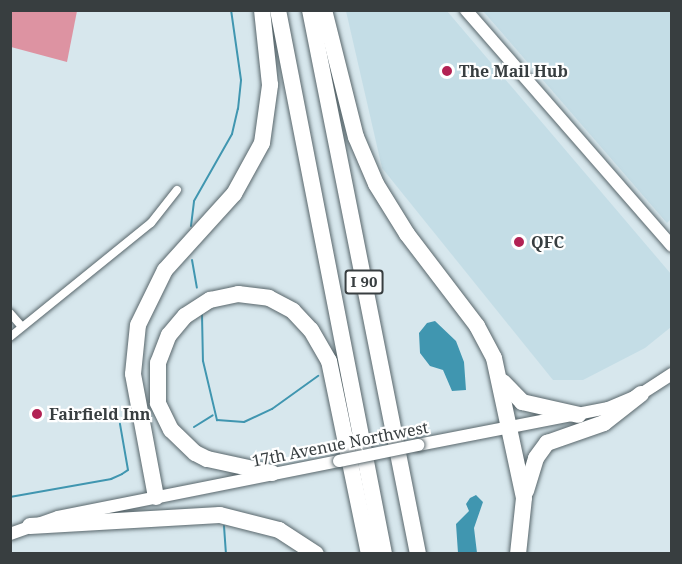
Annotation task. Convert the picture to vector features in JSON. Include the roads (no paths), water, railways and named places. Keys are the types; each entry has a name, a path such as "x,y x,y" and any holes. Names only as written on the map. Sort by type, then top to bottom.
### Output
{"highway":[{"path":"156,497 133,374 138,325 165,270 234,194 262,143 270,85 262,10"},
{"name":"I 90","path":"278,10 384,554"},
{"name":"I 90","path":"310,10 418,554"},
{"path":"324,10 356,137 376,184 407,234 477,326 500,378 512,428 524,498"},
{"path":"272,474 207,459 181,442 158,403 156,376 162,351 176,325 196,308 238,294 282,304 311,330 329,361 367,554"},
{"path":"500,378 522,402 579,415"},
{"path":"518,554 524,498 536,458 546,443 604,423 641,394"},
{"path":"30,526 220,515 279,530 316,554"}],"main road":[{"path":"466,10 672,246"},
{"name":"17th Avenue Northwest","path":"10,534 30,526 156,497 579,415 641,394 672,374"}],"street":[{"path":"10,337 151,223 177,190"},
{"path":"10,313 22,327"}],"water":[{"path":"435,321 456,341 464,362 466,390 452,391 443,370 430,366 420,353 419,333 427,323"},
{"path":"476,495 483,502 474,528 477,553 458,553 456,524 469,511 466,504"}],"waterway":[{"path":"191,226 194,201 232,134 238,109 241,80 231,10"},
{"path":"192,260 197,288"},
{"path":"202,315 203,361 217,420 244,422 272,409 318,376"},
{"path":"194,427 213,415"},
{"path":"10,497 111,479 122,474 128,470 120,424"},
{"path":"224,526 226,554"}],"place":[{"name":"The Mail Hub","path":"447,71"},
{"name":"QFC","path":"519,242"},
{"name":"Fairfield Inn","path":"37,414"}]}
